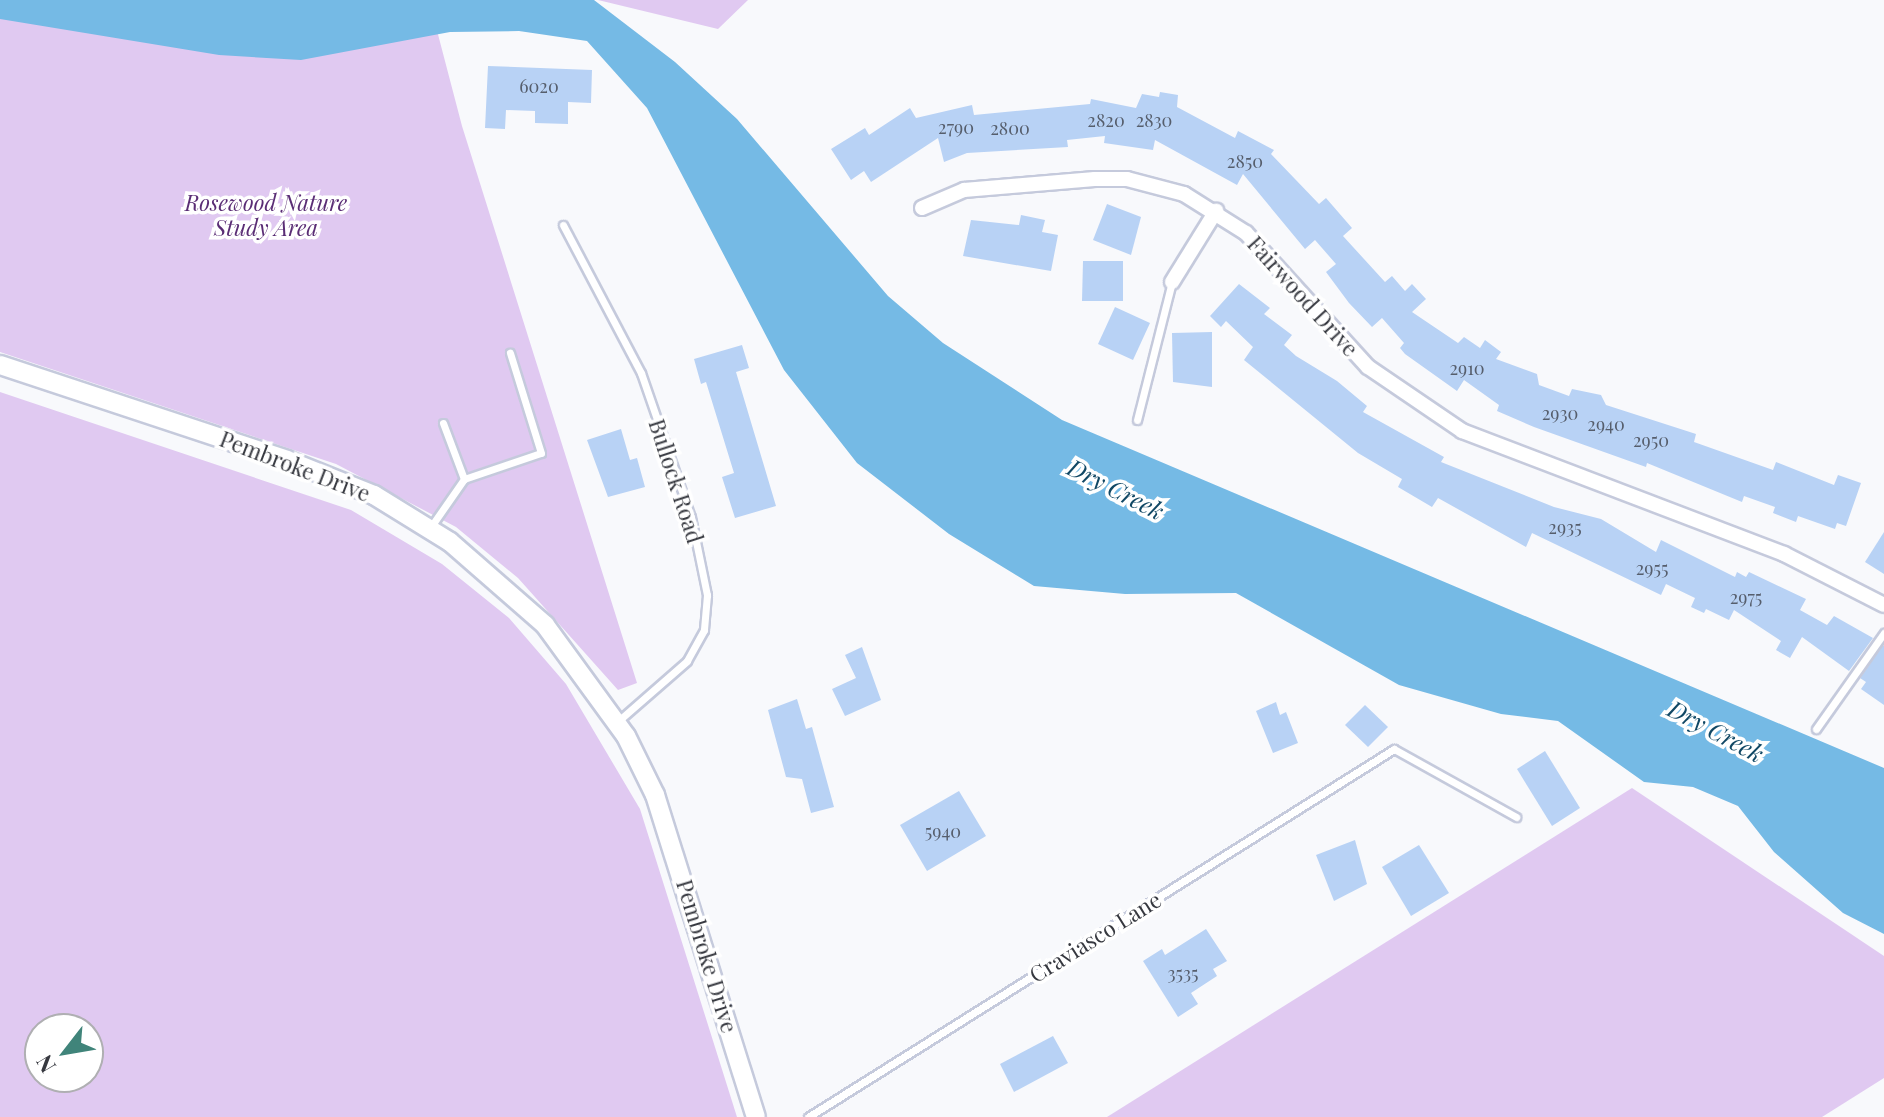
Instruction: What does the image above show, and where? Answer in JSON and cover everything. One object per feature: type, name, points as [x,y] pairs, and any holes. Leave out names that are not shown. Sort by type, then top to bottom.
[{"type":"street","name":"Fairwood Drive","points":[[922,208],[943,196],[993,185],[1127,179],[1184,194],[1216,211],[1273,259],[1332,333],[1368,367],[1462,431],[1784,554],[1884,605]]},
{"type":"street","points":[[1172,282],[1216,211]]},
{"type":"street","name":"Pembroke Drive","points":[[0,365],[331,475],[430,528],[481,566],[545,625],[617,722],[669,833],[756,1117]]},
{"type":"lane","name":"Bullock Road","points":[[563,225],[641,373],[691,517],[707,595],[704,630],[687,661],[617,722]]},
{"type":"lane","points":[[1137,420],[1172,282]]},
{"type":"lane","points":[[430,528],[464,479],[541,453],[510,353]]},
{"type":"lane","points":[[443,423],[464,479]]},
{"type":"lane","points":[[1816,729],[1884,633]]},
{"type":"lane","name":"Craviasco Lane","points":[[808,1117],[1394,749],[1516,817]]},
{"type":"green space","name":"Rosewood Nature Study Area","points":[[0,0],[429,0],[462,126],[637,683],[618,690],[518,578],[456,527],[336,464],[0,352]]},
{"type":"green space","points":[[598,0],[748,0],[718,29]]},
{"type":"green space","points":[[0,392],[351,510],[442,564],[509,618],[566,684],[640,809],[737,1117],[0,1117]]},
{"type":"green space","points":[[1632,788],[1884,956],[1884,1078],[1822,1117],[1107,1117]]},
{"type":"water","name":"Dry Creek","points":[[0,0],[594,0],[675,62],[737,119],[888,296],[943,343],[1062,420],[1884,768],[1884,934],[1843,913],[1774,852],[1738,806],[1693,787],[1644,782],[1558,721],[1501,714],[1399,685],[1236,593],[1125,594],[1034,586],[949,534],[857,463],[784,370],[647,108],[587,41],[519,31],[450,32],[301,60],[219,55],[0,19]]},
{"type":"building","points":[[488,66],[592,70],[591,103],[568,102],[568,124],[535,123],[535,111],[506,110],[505,129],[485,128]]},
{"type":"building","points":[[1160,92],[1178,95],[1177,107],[1235,138],[1238,131],[1274,150],[1271,154],[1319,204],[1326,198],[1352,228],[1343,236],[1385,282],[1392,276],[1405,291],[1412,284],[1426,299],[1412,312],[1458,343],[1464,337],[1480,348],[1485,340],[1501,352],[1496,359],[1537,374],[1539,385],[1569,396],[1572,389],[1601,395],[1606,405],[1696,434],[1694,442],[1773,470],[1776,462],[1834,485],[1838,475],[1861,483],[1846,526],[1837,523],[1835,529],[1798,516],[1796,522],[1773,513],[1775,507],[1744,496],[1742,502],[1647,463],[1646,467],[1534,427],[1497,411],[1499,405],[1464,380],[1457,391],[1405,354],[1400,348],[1404,343],[1382,318],[1372,327],[1326,272],[1336,264],[1315,240],[1305,249],[1243,174],[1237,185],[1155,140],[1153,150],[1104,143],[1105,136],[1067,140],[1068,147],[967,153],[944,162],[938,138],[871,182],[864,171],[851,180],[831,149],[865,128],[869,135],[910,108],[916,118],[972,105],[974,115],[1090,104],[1091,99],[1136,108],[1142,94],[1159,97]]},
{"type":"building","points":[[1107,204],[1141,217],[1131,255],[1093,240]]},
{"type":"building","points":[[1021,215],[1045,220],[1042,232],[1058,235],[1051,271],[963,256],[971,220],[1019,225]]},
{"type":"building","points":[[1083,261],[1123,261],[1123,301],[1082,301]]},
{"type":"building","points":[[1239,284],[1270,308],[1264,314],[1292,335],[1284,345],[1296,356],[1337,381],[1367,406],[1363,412],[1444,457],[1441,462],[1554,507],[1601,519],[1656,552],[1661,540],[1735,577],[1737,572],[1746,577],[1749,572],[1806,599],[1800,610],[1827,625],[1834,616],[1873,638],[1849,671],[1802,637],[1790,658],[1776,650],[1781,641],[1734,610],[1729,620],[1706,609],[1704,613],[1691,607],[1695,598],[1666,584],[1661,595],[1532,533],[1526,547],[1438,498],[1432,507],[1398,487],[1402,479],[1358,453],[1244,360],[1253,347],[1226,321],[1221,327],[1210,316]]},
{"type":"building","points":[[1115,307],[1150,323],[1133,360],[1098,344]]},
{"type":"building","points":[[1212,332],[1212,387],[1173,382],[1172,333]]},
{"type":"building","points":[[742,345],[749,368],[736,372],[776,506],[735,518],[722,477],[734,473],[706,382],[701,384],[694,359]]},
{"type":"building","points":[[621,429],[630,460],[637,458],[645,487],[608,497],[587,440]]},
{"type":"building","points":[[1884,532],[1884,574],[1865,562]]},
{"type":"building","points":[[1883,645],[1884,705],[1861,689],[1866,682],[1860,678]]},
{"type":"building","points":[[862,647],[881,700],[845,716],[832,689],[856,678],[845,655]]},
{"type":"building","points":[[797,699],[806,729],[812,727],[834,807],[811,813],[802,779],[786,777],[768,710]]},
{"type":"building","points":[[1276,702],[1280,715],[1286,712],[1298,743],[1273,753],[1256,711]]},
{"type":"building","points":[[1365,705],[1388,727],[1368,747],[1345,725]]},
{"type":"building","points":[[1545,751],[1580,808],[1552,826],[1517,769]]},
{"type":"building","points":[[959,791],[986,836],[927,871],[900,825]]},
{"type":"building","points":[[1355,840],[1367,884],[1334,901],[1316,855]]},
{"type":"building","points":[[1419,845],[1449,893],[1411,916],[1382,867]]},
{"type":"building","points":[[1206,929],[1227,961],[1213,969],[1217,976],[1191,993],[1198,1004],[1178,1017],[1143,961],[1162,949],[1165,955]]},
{"type":"building","points":[[1053,1036],[1068,1063],[1014,1092],[1000,1064]]}]
